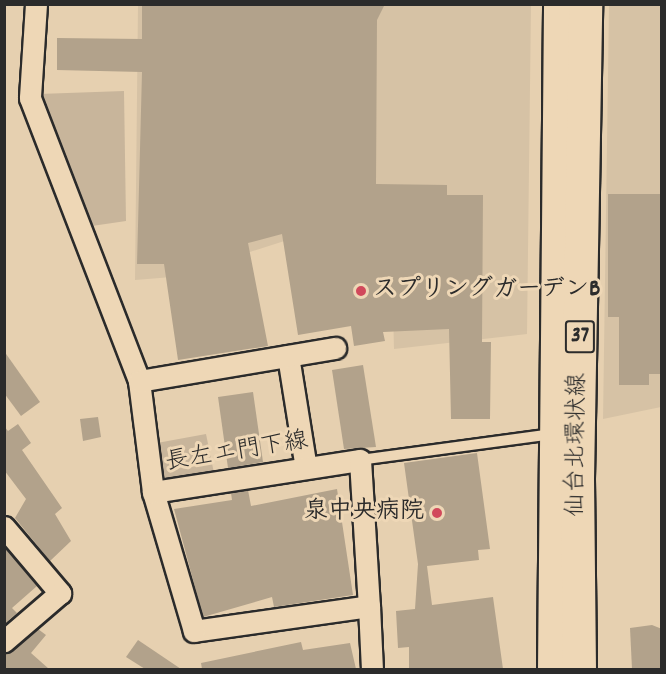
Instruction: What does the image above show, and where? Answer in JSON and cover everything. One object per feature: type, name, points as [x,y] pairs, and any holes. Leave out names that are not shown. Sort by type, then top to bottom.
[{"type":"main road","name":"仙台北環状線","points":[[554,669],[554,434],[560,4]]},
{"type":"main road","name":"仙台北環状線","points":[[579,669],[577,478],[585,4]]},
{"type":"street","points":[[36,4],[30,98],[139,381],[153,492]]},
{"type":"street","points":[[139,381],[335,348]]},
{"type":"street","points":[[288,356],[306,468]]},
{"type":"street","points":[[360,460],[372,669]]},
{"type":"street","name":"長左エ門下線","points":[[360,460],[153,492],[194,631],[369,606]]},
{"type":"street","points":[[4,527],[60,592],[4,641]]},
{"type":"lane","points":[[360,460],[554,434]]},
{"type":"shaded area","points":[[138,5],[531,5],[527,334],[394,349],[391,228],[331,226],[172,277],[135,280]]},
{"type":"shaded area","points":[[609,5],[661,5],[661,407],[603,419]]},
{"type":"shaded area","points":[[124,91],[126,221],[85,227],[39,94]]},
{"type":"shaded area","points":[[206,434],[215,478],[163,486],[157,443]]},
{"type":"building","points":[[142,4],[385,4],[377,20],[376,184],[447,185],[447,195],[483,195],[482,342],[491,342],[490,419],[451,419],[449,329],[383,332],[385,341],[354,346],[351,326],[298,335],[282,234],[248,243],[268,346],[178,360],[164,264],[137,264],[142,72],[57,70],[57,38],[142,39]]},
{"type":"building","points":[[608,194],[662,194],[662,374],[649,374],[649,385],[619,385],[619,317],[608,317]]},
{"type":"building","points":[[4,351],[40,402],[21,416],[4,393]]},
{"type":"building","points":[[363,365],[376,447],[344,449],[332,370]]},
{"type":"building","points":[[253,392],[263,462],[228,468],[218,397]]},
{"type":"building","points":[[98,417],[101,437],[83,441],[80,419]]},
{"type":"building","points":[[18,424],[31,443],[22,450],[62,508],[55,514],[71,541],[50,561],[15,518],[26,499],[4,470],[4,426],[8,431]]},
{"type":"building","points":[[477,453],[490,549],[478,550],[479,560],[427,566],[432,605],[493,597],[503,669],[409,669],[409,647],[398,648],[396,611],[415,609],[418,564],[404,463]]},
{"type":"building","points":[[337,489],[353,595],[274,607],[272,597],[203,617],[174,509],[232,500],[231,493],[248,490],[251,506]]},
{"type":"building","points":[[6,549],[37,586],[12,608],[17,613],[4,624]]},
{"type":"building","points":[[652,625],[662,629],[662,669],[632,669],[630,628]]},
{"type":"building","points":[[38,629],[46,635],[31,653],[49,669],[4,669],[4,653]]},
{"type":"building","points":[[138,640],[181,669],[145,669],[126,657]]},
{"type":"building","points":[[301,642],[303,650],[350,643],[356,669],[202,669],[201,663]]},
{"type":"place","name":"スプリングガーデンB","points":[[361,291]]},
{"type":"place","name":"泉中央病院","points":[[437,513]]}]
